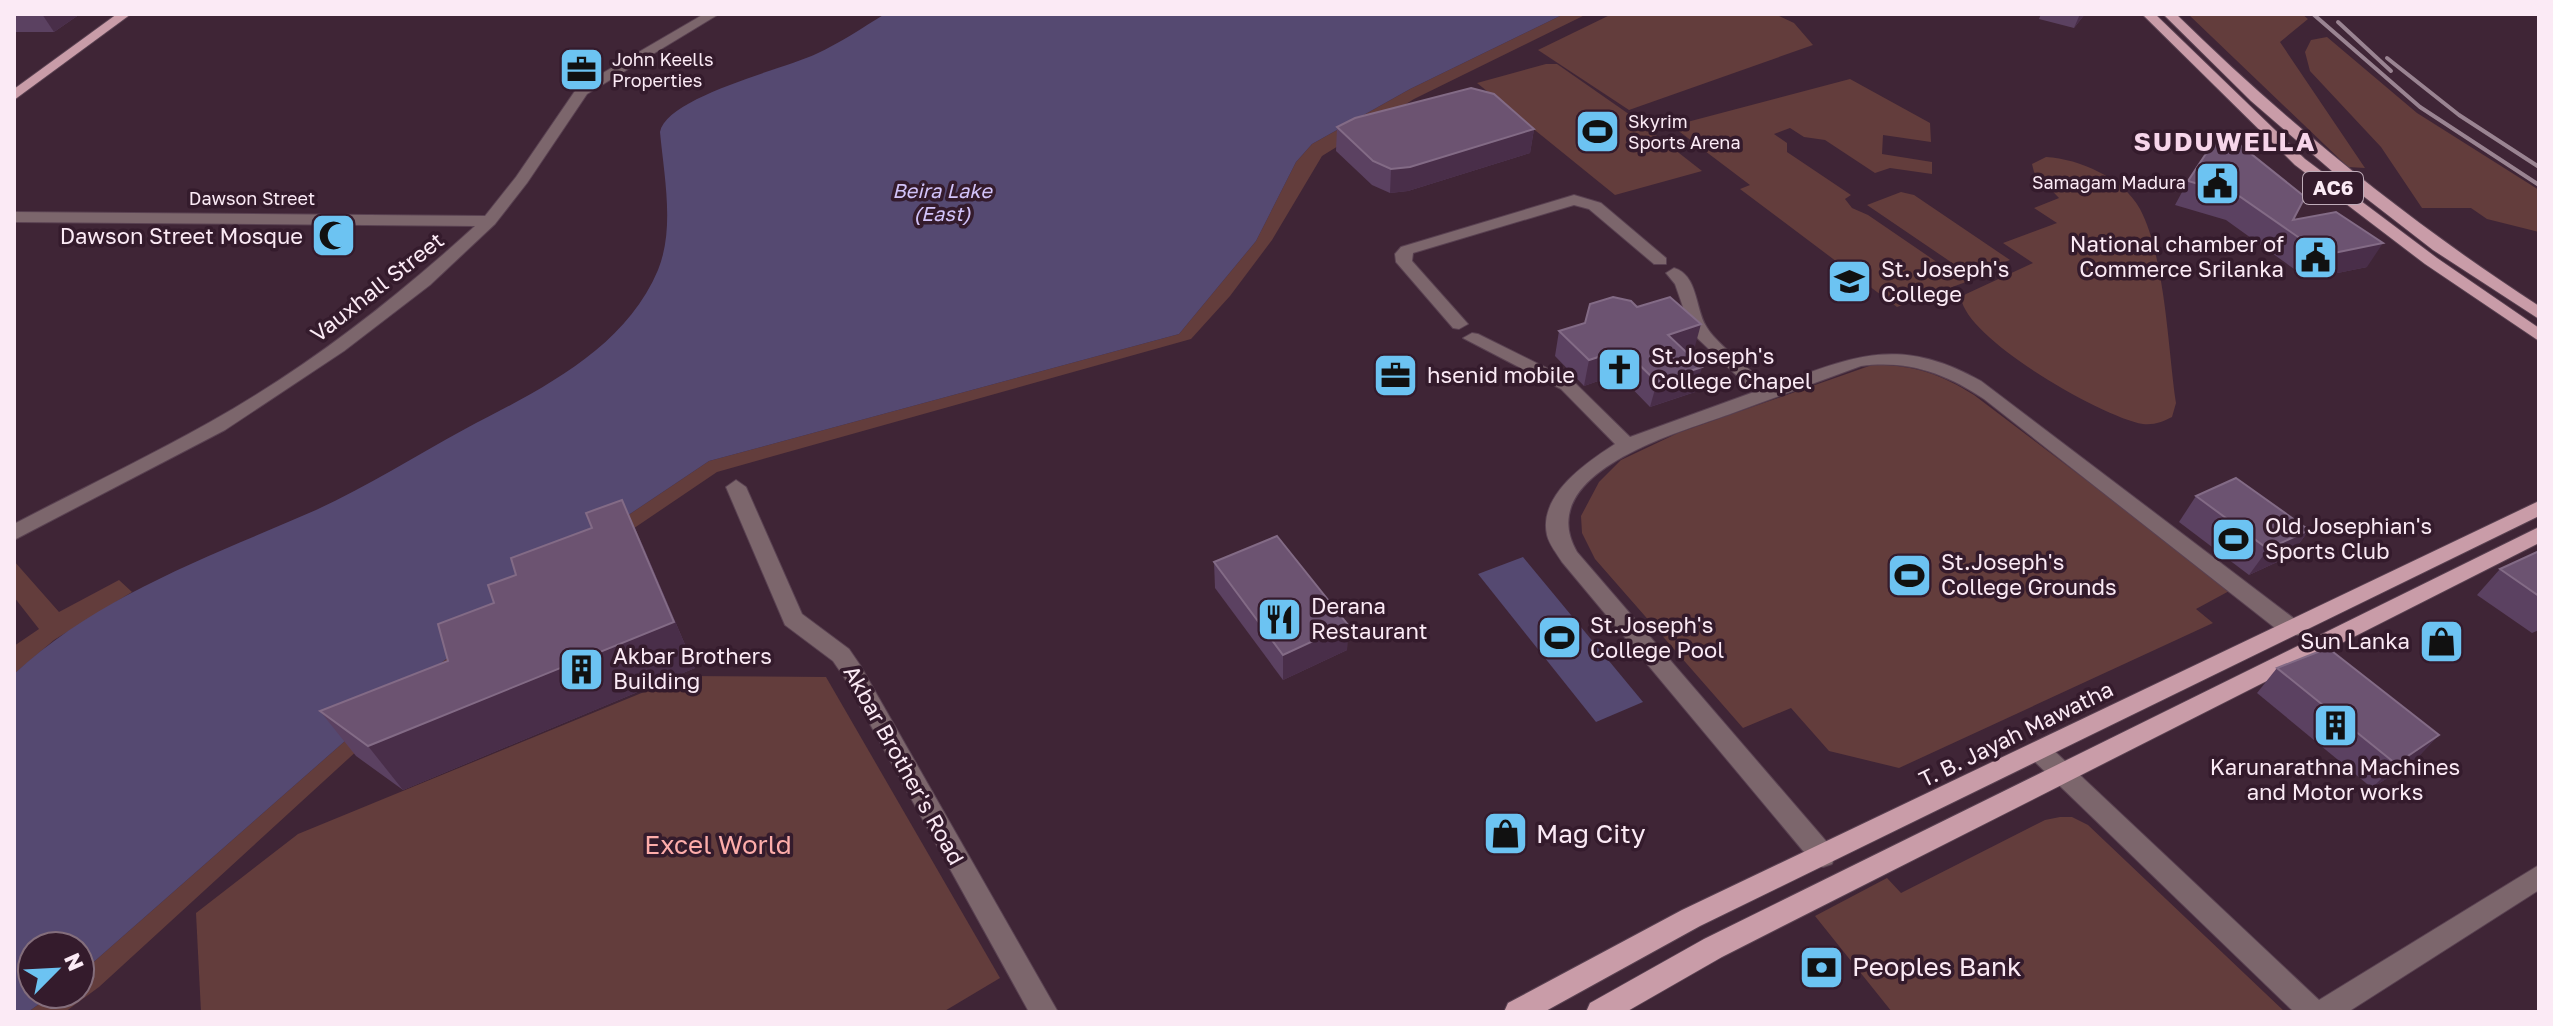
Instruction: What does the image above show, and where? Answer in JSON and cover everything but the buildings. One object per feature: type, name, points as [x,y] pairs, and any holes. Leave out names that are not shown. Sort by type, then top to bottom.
[{"type":"main road","points":[[14,96],[125,14]]},
{"type":"main road","name":"AC6","points":[[2148,14],[2246,111],[2345,198],[2539,336]]},
{"type":"main road","name":"AC6","points":[[2169,14],[2269,111],[2365,193],[2539,314]]},
{"type":"main road","points":[[2246,111],[2269,111]]},
{"type":"main road","name":"T. B. Jayah Mawatha","points":[[1518,1012],[1691,918],[2040,752],[2539,508]]},
{"type":"main road","points":[[1600,1012],[1713,948],[2539,534]]},
{"type":"street","name":"Vauxhall Street","points":[[14,533],[164,457],[282,386],[424,281],[489,221],[522,180],[582,91],[713,14]]},
{"type":"street","points":[[1627,445],[1567,385],[1466,331],[1404,262],[1403,254],[1407,250],[1574,200],[1595,206],[1683,283],[1698,329],[1766,394]]},
{"type":"street","name":"Dawson Street","points":[[14,217],[489,221]]},
{"type":"street","points":[[1823,856],[1569,557],[1557,534],[1558,513],[1568,496],[1606,458],[1627,445],[1766,394],[1878,358],[1924,362],[1965,377],[2292,629]]},
{"type":"street","name":"Akbar Brother's Road","points":[[736,487],[793,619],[841,655],[852,671],[1044,1012]]},
{"type":"street","points":[[2040,752],[2313,1012]]},
{"type":"street","points":[[2324,1012],[2539,876]]},
{"type":"green space","points":[[1564,14],[1587,14],[1414,99],[1322,156],[1272,240],[1230,296],[1191,339],[717,472],[618,539],[360,748],[96,989],[96,960],[345,741],[603,532],[709,461],[1179,334],[1256,241],[1296,162],[1312,144],[1410,89]]},
{"type":"green space","points":[[1612,14],[1775,14],[1794,23],[1813,45],[1629,110],[1538,50]]},
{"type":"green space","points":[[2188,14],[2302,14],[2308,19],[2280,42],[2365,168],[2348,167]]},
{"type":"green space","points":[[2327,37],[2417,113],[2539,190],[2539,232],[2487,219],[2471,208],[2422,208],[2381,147],[2310,71],[2305,52],[2311,40]]},
{"type":"green space","name":"Skyrim Sports Arena","points":[[1546,64],[1557,64],[1633,117],[1702,171],[1615,195],[1477,83]]},
{"type":"green space","points":[[1850,79],[1930,123],[1931,142],[1883,135],[1882,154],[1932,162],[1932,174],[1890,168],[1875,173],[1825,140],[1804,137],[1790,128],[1774,134],[1787,143],[1787,152],[1851,195],[1845,199],[1852,208],[1868,215],[1966,282],[1897,307],[1740,189],[1750,185],[1672,126]]},
{"type":"green space","points":[[2046,157],[2086,166],[2112,179],[2140,209],[2155,252],[2164,303],[2176,403],[2172,417],[2168,419],[2143,424],[2069,392],[2010,354],[1986,334],[1969,315],[1961,298],[2033,263],[2003,243],[2057,223],[2034,208],[2059,198],[2034,172],[2032,164]]},
{"type":"green space","points":[[1901,192],[1914,195],[2010,260],[1970,275],[1867,205]]},
{"type":"green space","name":"St.Joseph's College Grounds","points":[[1872,365],[1900,366],[1926,372],[1974,395],[2231,590],[2196,609],[2213,623],[1899,768],[1829,751],[1791,708],[1743,728],[1595,559],[1582,533],[1581,516],[1599,482],[1621,460],[1678,433]]},
{"type":"green space","points":[[14,561],[59,612],[119,580],[132,592],[54,640],[14,674],[14,646],[39,629],[14,597]]},
{"type":"green space","name":"Excel World","points":[[683,676],[826,677],[1000,978],[943,1012],[201,1012],[196,913],[298,834]]},
{"type":"green space","points":[[2072,817],[2088,825],[2285,1012],[1892,1012],[1815,916],[1887,878],[1901,893],[2045,820]]},
{"type":"green space","points":[[31,1010],[68,1010],[65,1012],[28,1012]]},
{"type":"water","name":"Beira Lake (East)","points":[[885,14],[1564,14],[1410,89],[1312,144],[1296,162],[1256,241],[1179,334],[709,461],[603,532],[345,741],[96,960],[96,930],[16,930],[16,1010],[31,1010],[14,1012],[14,674],[47,646],[119,600],[197,561],[335,501],[521,400],[576,366],[624,324],[643,299],[658,270],[667,219],[660,132],[667,119],[704,96],[825,50]]},
{"type":"water","name":"St.Joseph's College Pool","points":[[1523,557],[1643,702],[1596,722],[1478,574]]},
{"type":"railway","points":[[2313,14],[2420,107],[2539,185]]},
{"type":"railway","points":[[2338,22],[2391,71]]},
{"type":"railway","points":[[2387,58],[2459,115],[2539,167]]},
{"type":"place","name":"John Keells Properties","points":[[581,70]]},
{"type":"place","name":"Skyrim Sports Arena","points":[[1597,132]]},
{"type":"place","name":"Samagam Madura","points":[[2217,183]]},
{"type":"place","name":"Dawson Street Mosque","points":[[334,236]]},
{"type":"place","name":"National chamber of Commerce Srilanka","points":[[2315,257]]},
{"type":"place","name":"St. Joseph's College","points":[[1850,282]]},
{"type":"place","name":"St.Joseph's College Chapel","points":[[1620,369]]},
{"type":"place","name":"hsenid mobile","points":[[1396,375]]},
{"type":"place","name":"Old Josephian's Sports Club","points":[[2234,539]]},
{"type":"place","name":"St.Joseph's College Grounds","points":[[1910,575]]},
{"type":"place","name":"Derana Restaurant","points":[[1280,619]]},
{"type":"place","name":"St.Joseph's College Pool","points":[[1559,638]]},
{"type":"place","name":"Sun Lanka","points":[[2441,641]]},
{"type":"place","name":"Akbar Brothers Building","points":[[582,669]]},
{"type":"place","name":"Karunarathna Machines and Motor works","points":[[2335,726]]},
{"type":"place","name":"Mag City","points":[[1505,834]]},
{"type":"place","name":"Peoples Bank","points":[[1821,967]]},
{"type":"district","name":"SUDUWELLA","points":[[2225,142]]}]
